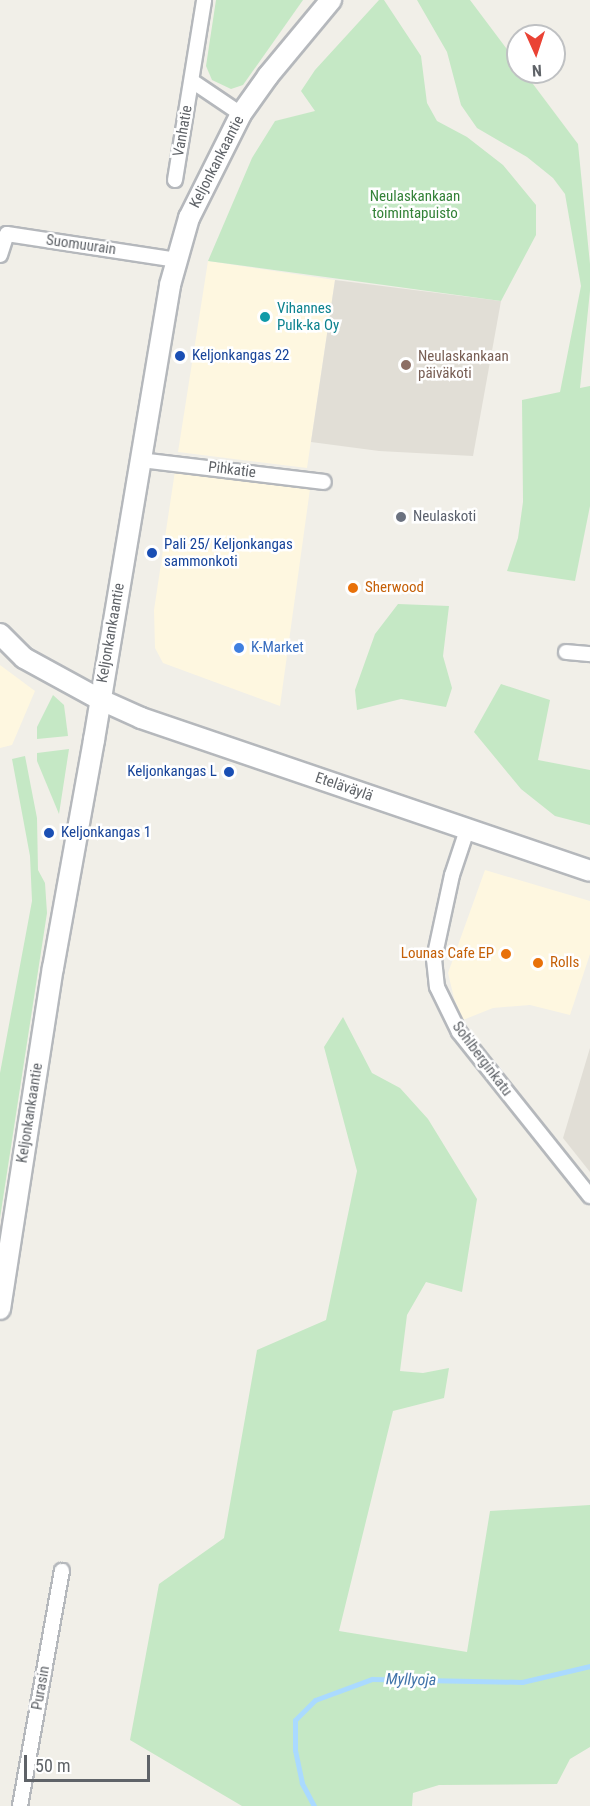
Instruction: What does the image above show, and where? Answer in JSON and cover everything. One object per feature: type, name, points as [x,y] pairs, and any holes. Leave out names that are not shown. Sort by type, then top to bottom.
[{"type":"main road","name":"Keljonkankaantie","points":[[0,1309],[52,968],[177,260],[189,218],[241,114],[268,76],[331,0]]},
{"type":"main road","name":"Eteläväylä","points":[[0,634],[24,657],[99,699],[141,718],[590,871]]},
{"type":"street","name":"Vanhatie","points":[[174,180],[204,0]]},
{"type":"street","name":"Vanhatie","points":[[192,81],[241,114]]},
{"type":"street","name":"Suomuurain","points":[[0,255],[7,234],[177,260]]},
{"type":"street","name":"Pihkatie","points":[[140,460],[324,482]]},
{"type":"street","points":[[566,651],[590,654]]},
{"type":"street","name":"Sohlberginkatu","points":[[466,830],[452,875],[434,959],[436,987],[459,1032],[590,1196]]},
{"type":"street","name":"Purasin","points":[[20,1806],[62,1571]]},
{"type":"shaded area","points":[[208,261],[335,280],[307,468],[178,452]]},
{"type":"shaded area","name":"Neulaskankaan päiväkoti","points":[[335,280],[501,301],[473,456],[379,451],[311,442]]},
{"type":"shaded area","points":[[175,471],[310,489],[280,706],[163,663],[155,648],[154,610]]},
{"type":"shaded area","points":[[0,665],[35,691],[12,745],[0,748]]},
{"type":"shaded area","points":[[485,870],[590,901],[590,954],[570,1015],[530,1005],[493,1008],[463,1020],[454,998],[448,973]]},
{"type":"shaded area","points":[[590,1048],[590,1172],[563,1138]]},
{"type":"green space","points":[[216,0],[303,0],[243,85],[231,89],[212,80],[206,66]]},
{"type":"green space","name":"Neulaskankaan toimintapuisto","points":[[379,0],[384,0],[421,56],[427,103],[437,121],[467,137],[503,165],[536,205],[536,235],[501,301],[208,261],[252,158],[275,121],[315,111],[301,91],[315,70]]},
{"type":"green space","points":[[417,0],[470,0],[506,48],[506,84],[533,84],[578,144],[590,264],[590,291],[580,388],[590,386],[590,506],[575,581],[507,571],[518,538],[523,502],[522,400],[560,392],[581,286],[565,194],[553,178],[527,157],[477,128],[461,105],[447,52]]},
{"type":"green space","points":[[398,604],[449,606],[443,656],[452,688],[446,707],[401,699],[357,710],[355,690],[375,634]]},
{"type":"green space","points":[[501,684],[550,700],[538,760],[590,770],[590,825],[555,816],[521,789],[474,732]]},
{"type":"green space","points":[[53,695],[64,705],[68,736],[37,739],[37,727]]},
{"type":"green space","points":[[69,749],[59,814],[37,761],[37,753]]},
{"type":"green space","points":[[25,756],[37,818],[38,870],[45,883],[47,913],[0,1218],[0,1073],[32,901],[30,856],[12,759]]},
{"type":"green space","points":[[343,1017],[372,1073],[400,1088],[428,1119],[477,1199],[462,1292],[426,1282],[407,1315],[400,1371],[423,1373],[449,1368],[444,1398],[393,1411],[339,1631],[467,1652],[490,1511],[590,1505],[590,1747],[570,1759],[557,1784],[439,1785],[413,1793],[412,1806],[242,1806],[130,1740],[159,1584],[224,1538],[257,1350],[326,1320],[357,1171],[324,1047]]},
{"type":"waterway","name":"Myllyoja","points":[[314,1806],[302,1783],[295,1750],[295,1720],[315,1700],[372,1679],[522,1682],[590,1666]]},
{"type":"place","name":"Vihannes Pulk-ka Oy","points":[[265,317]]},
{"type":"place","name":"Keljonkangas 22","points":[[180,356]]},
{"type":"place","name":"Neulaskankaan päiväkoti","points":[[406,365]]},
{"type":"place","name":"Neulaskoti","points":[[401,517]]},
{"type":"place","name":"Pali 25/ Keljonkangas sammonkoti","points":[[152,553]]},
{"type":"place","name":"Sherwood","points":[[353,588]]},
{"type":"place","name":"K-Market","points":[[239,648]]},
{"type":"place","name":"Keljonkangas L","points":[[229,772]]},
{"type":"place","name":"Keljonkangas 1","points":[[49,833]]},
{"type":"place","name":"Lounas Cafe EP","points":[[506,954]]},
{"type":"place","name":"Rolls","points":[[538,963]]}]
